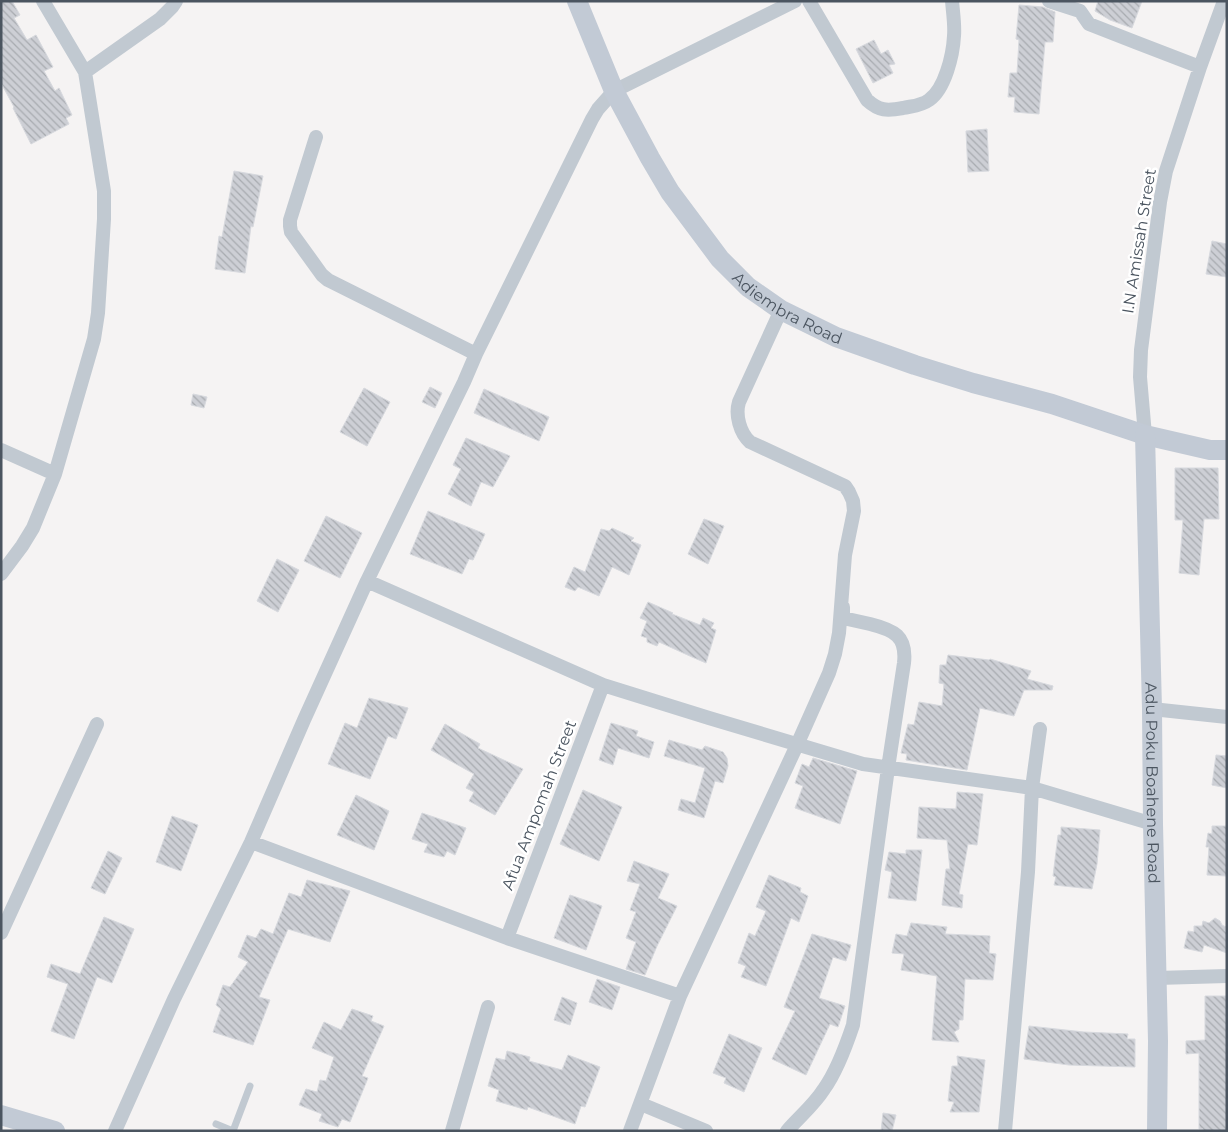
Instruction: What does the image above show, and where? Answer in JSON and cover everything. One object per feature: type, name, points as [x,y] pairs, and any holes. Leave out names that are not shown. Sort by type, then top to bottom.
[{"type":"street","points":[[1,574],[22,546],[32,528],[54,474],[94,339],[98,313],[104,190],[85,72],[43,1]]},
{"type":"street","points":[[85,72],[160,19],[176,1]]},
{"type":"street","name":"Adiembra Road","points":[[577,1],[614,92],[670,192],[720,259],[748,287],[781,310],[836,337],[915,365],[1052,404],[1144,435],[1210,450],[1227,450]]},
{"type":"street","points":[[114,1131],[174,1000],[251,842],[304,720],[368,582],[476,354],[598,109],[614,92],[795,1]]},
{"type":"street","points":[[809,1],[867,100],[872,105],[889,111],[922,104],[930,100],[942,84],[948,69],[954,36],[952,1]]},
{"type":"street","points":[[1049,1],[1081,6],[1089,24],[1200,67]]},
{"type":"street","name":"I.N Amissah Street","points":[[1144,435],[1140,377],[1141,350],[1160,202],[1166,171],[1224,1]]},
{"type":"street","points":[[316,137],[290,220],[290,226],[291,232],[322,275],[328,280],[476,354]]},
{"type":"street","points":[[630,1131],[680,996],[829,672],[839,633],[845,555],[854,511],[850,492],[845,486],[750,442],[742,432],[737,413],[739,402],[781,310]]},
{"type":"street","name":"Adu Poku Boahene Road","points":[[1144,435],[1152,709],[1158,1042],[1157,1131]]},
{"type":"street","points":[[1,450],[54,474]]},
{"type":"street","points":[[368,582],[603,685],[797,745],[863,764],[1032,788],[1153,824]]},
{"type":"street","points":[[787,1131],[825,1088],[845,1048],[853,1024],[904,663],[905,653],[899,637],[888,629],[843,618],[842,601]]},
{"type":"street","name":"Afua Ampomah Street","points":[[507,938],[603,685]]},
{"type":"street","points":[[1152,709],[1227,717]]},
{"type":"street","points":[[1,933],[97,724]]},
{"type":"street","points":[[1005,1131],[1028,872],[1032,788],[1040,729]]},
{"type":"street","points":[[251,842],[507,938],[680,996]]},
{"type":"street","points":[[1157,978],[1227,976]]},
{"type":"street","points":[[452,1131],[488,1007]]},
{"type":"street","points":[[641,1104],[706,1131]]},
{"type":"street","points":[[1,1115],[55,1131]]},
{"type":"lane","points":[[216,1124],[233,1131],[250,1086]]},
{"type":"building","points":[[1,1],[12,1],[20,15],[14,18],[27,40],[36,35],[53,67],[44,71],[55,91],[59,88],[72,115],[66,118],[69,124],[31,144],[1,83]]},
{"type":"building","points":[[1098,1],[1142,1],[1132,28],[1110,20],[1095,11]]},
{"type":"building","points":[[1019,5],[1043,7],[1055,12],[1053,42],[1045,42],[1039,114],[1014,112],[1015,97],[1008,97],[1010,73],[1017,73],[1019,40],[1016,39]]},
{"type":"building","points":[[874,40],[881,54],[888,50],[895,64],[889,65],[893,73],[873,83],[856,49]]},
{"type":"building","points":[[987,129],[989,171],[968,172],[966,131]]},
{"type":"building","points":[[234,171],[263,176],[253,227],[251,226],[245,273],[215,269],[219,236],[222,237]]},
{"type":"building","points":[[1212,241],[1227,244],[1227,277],[1206,274]]},
{"type":"building","points":[[430,387],[442,393],[435,408],[422,402]]},
{"type":"building","points":[[364,388],[390,402],[367,446],[340,432]]},
{"type":"building","points":[[484,389],[549,417],[539,441],[474,413]]},
{"type":"building","points":[[193,394],[207,397],[204,408],[191,405]]},
{"type":"building","points":[[466,438],[510,456],[493,487],[481,482],[471,506],[448,494],[461,469],[453,465]]},
{"type":"building","points":[[1175,468],[1218,468],[1219,519],[1204,519],[1199,575],[1179,573],[1183,520],[1175,520]]},
{"type":"building","points":[[428,511],[485,534],[473,560],[469,559],[462,574],[410,554]]},
{"type":"building","points":[[326,516],[362,533],[340,578],[304,561]]},
{"type":"building","points":[[704,519],[724,526],[708,564],[688,554]]},
{"type":"building","points":[[612,528],[634,538],[631,541],[641,545],[629,575],[612,567],[599,596],[578,587],[575,591],[565,587],[574,567],[585,572],[601,529],[609,531]]},
{"type":"building","points":[[277,559],[299,570],[278,612],[257,601]]},
{"type":"building","points":[[648,602],[700,625],[703,618],[714,623],[711,628],[716,630],[706,663],[659,642],[657,646],[647,642],[647,638],[641,636],[647,621],[640,618]]},
{"type":"building","points":[[948,655],[990,659],[1031,671],[1027,679],[1053,686],[1052,690],[1024,690],[1014,716],[980,708],[967,770],[906,760],[907,754],[901,753],[908,724],[914,725],[919,702],[942,706],[944,684],[939,683],[940,665],[946,665]]},
{"type":"building","points":[[369,698],[408,708],[396,739],[388,736],[370,779],[328,764],[345,723],[357,728]]},
{"type":"building","points":[[611,723],[638,731],[636,736],[654,742],[649,758],[618,748],[613,765],[599,760]]},
{"type":"building","points":[[445,724],[480,744],[478,748],[523,769],[495,815],[469,801],[474,792],[466,788],[474,774],[431,750]]},
{"type":"building","points":[[669,740],[702,750],[705,746],[723,752],[727,758],[728,766],[723,783],[715,781],[704,818],[678,810],[681,799],[695,803],[705,768],[664,756]]},
{"type":"building","points":[[1216,755],[1227,756],[1227,788],[1212,785]]},
{"type":"building","points":[[813,758],[857,771],[840,824],[795,808],[803,786],[795,783],[802,764],[809,767]]},
{"type":"building","points":[[583,790],[622,807],[599,861],[560,844]]},
{"type":"building","points":[[957,792],[983,794],[977,845],[968,844],[959,894],[963,895],[962,908],[942,905],[946,869],[950,869],[947,840],[917,838],[919,807],[956,809]]},
{"type":"building","points":[[356,795],[389,811],[374,850],[337,835]]},
{"type":"building","points":[[422,813],[466,828],[455,855],[447,851],[444,857],[424,852],[428,844],[412,839]]},
{"type":"building","points":[[172,816],[198,825],[181,871],[156,862]]},
{"type":"building","points":[[1212,826],[1227,826],[1227,876],[1207,875],[1209,847],[1206,847],[1208,833],[1212,834]]},
{"type":"building","points":[[1061,827],[1100,830],[1097,864],[1092,889],[1054,885],[1056,877],[1053,876],[1058,835],[1061,835]]},
{"type":"building","points":[[906,850],[922,850],[916,901],[888,898],[892,872],[885,870],[889,852],[906,854]]},
{"type":"building","points":[[108,851],[122,858],[105,894],[91,888]]},
{"type":"building","points":[[634,861],[669,874],[658,898],[677,906],[645,975],[626,969],[636,942],[626,938],[636,912],[630,910],[640,884],[627,881]]},
{"type":"building","points":[[769,875],[801,888],[800,892],[808,896],[799,922],[791,918],[766,986],[741,977],[746,966],[738,963],[749,933],[755,936],[766,911],[756,907]]},
{"type":"building","points":[[307,880],[350,891],[330,942],[288,929],[259,997],[270,1000],[253,1045],[213,1032],[221,1009],[216,1005],[223,985],[230,987],[248,962],[238,957],[247,935],[256,938],[261,929],[273,934],[289,893],[301,897]]},
{"type":"building","points":[[570,895],[602,906],[586,950],[554,938]]},
{"type":"building","points":[[104,917],[134,929],[112,983],[97,977],[74,1039],[51,1031],[68,984],[47,977],[51,964],[80,974]]},
{"type":"building","points":[[1215,918],[1226,927],[1227,953],[1204,945],[1202,952],[1184,948],[1188,931],[1194,932],[1194,926],[1202,926],[1203,921],[1209,923]]},
{"type":"building","points":[[911,923],[947,927],[945,934],[990,936],[989,953],[996,954],[993,980],[965,979],[963,1020],[959,1020],[959,1029],[954,1032],[959,1042],[932,1040],[937,976],[901,970],[904,954],[892,953],[896,934],[907,936]]},
{"type":"building","points":[[812,934],[851,945],[846,961],[833,957],[819,998],[845,1006],[838,1027],[830,1024],[806,1075],[772,1059],[795,1011],[784,1007]]},
{"type":"building","points":[[597,979],[620,987],[612,1010],[589,1002]]},
{"type":"building","points":[[1205,996],[1227,996],[1227,1131],[1203,1131],[1203,1129],[1199,1129],[1199,1053],[1186,1054],[1186,1041],[1205,1040]]},
{"type":"building","points":[[562,997],[577,1003],[570,1025],[554,1020]]},
{"type":"building","points":[[352,1009],[373,1016],[371,1021],[384,1026],[362,1076],[368,1078],[350,1122],[342,1119],[338,1127],[319,1121],[322,1114],[299,1105],[306,1089],[317,1092],[320,1080],[326,1081],[334,1057],[312,1048],[324,1022],[341,1030]]},
{"type":"building","points":[[1029,1026],[1084,1032],[1128,1034],[1127,1039],[1135,1039],[1135,1067],[1069,1065],[1024,1059]]},
{"type":"building","points":[[729,1034],[762,1048],[744,1092],[724,1083],[726,1078],[713,1073]]},
{"type":"building","points":[[507,1051],[530,1057],[529,1061],[562,1070],[568,1055],[600,1067],[585,1107],[581,1106],[575,1124],[528,1107],[527,1110],[496,1101],[499,1090],[488,1086],[496,1058],[505,1060]]},
{"type":"building","points":[[957,1056],[985,1060],[979,1112],[950,1112],[954,1102],[948,1101],[952,1066],[958,1066]]},
{"type":"building","points":[[883,1113],[896,1115],[892,1131],[881,1131]]}]
